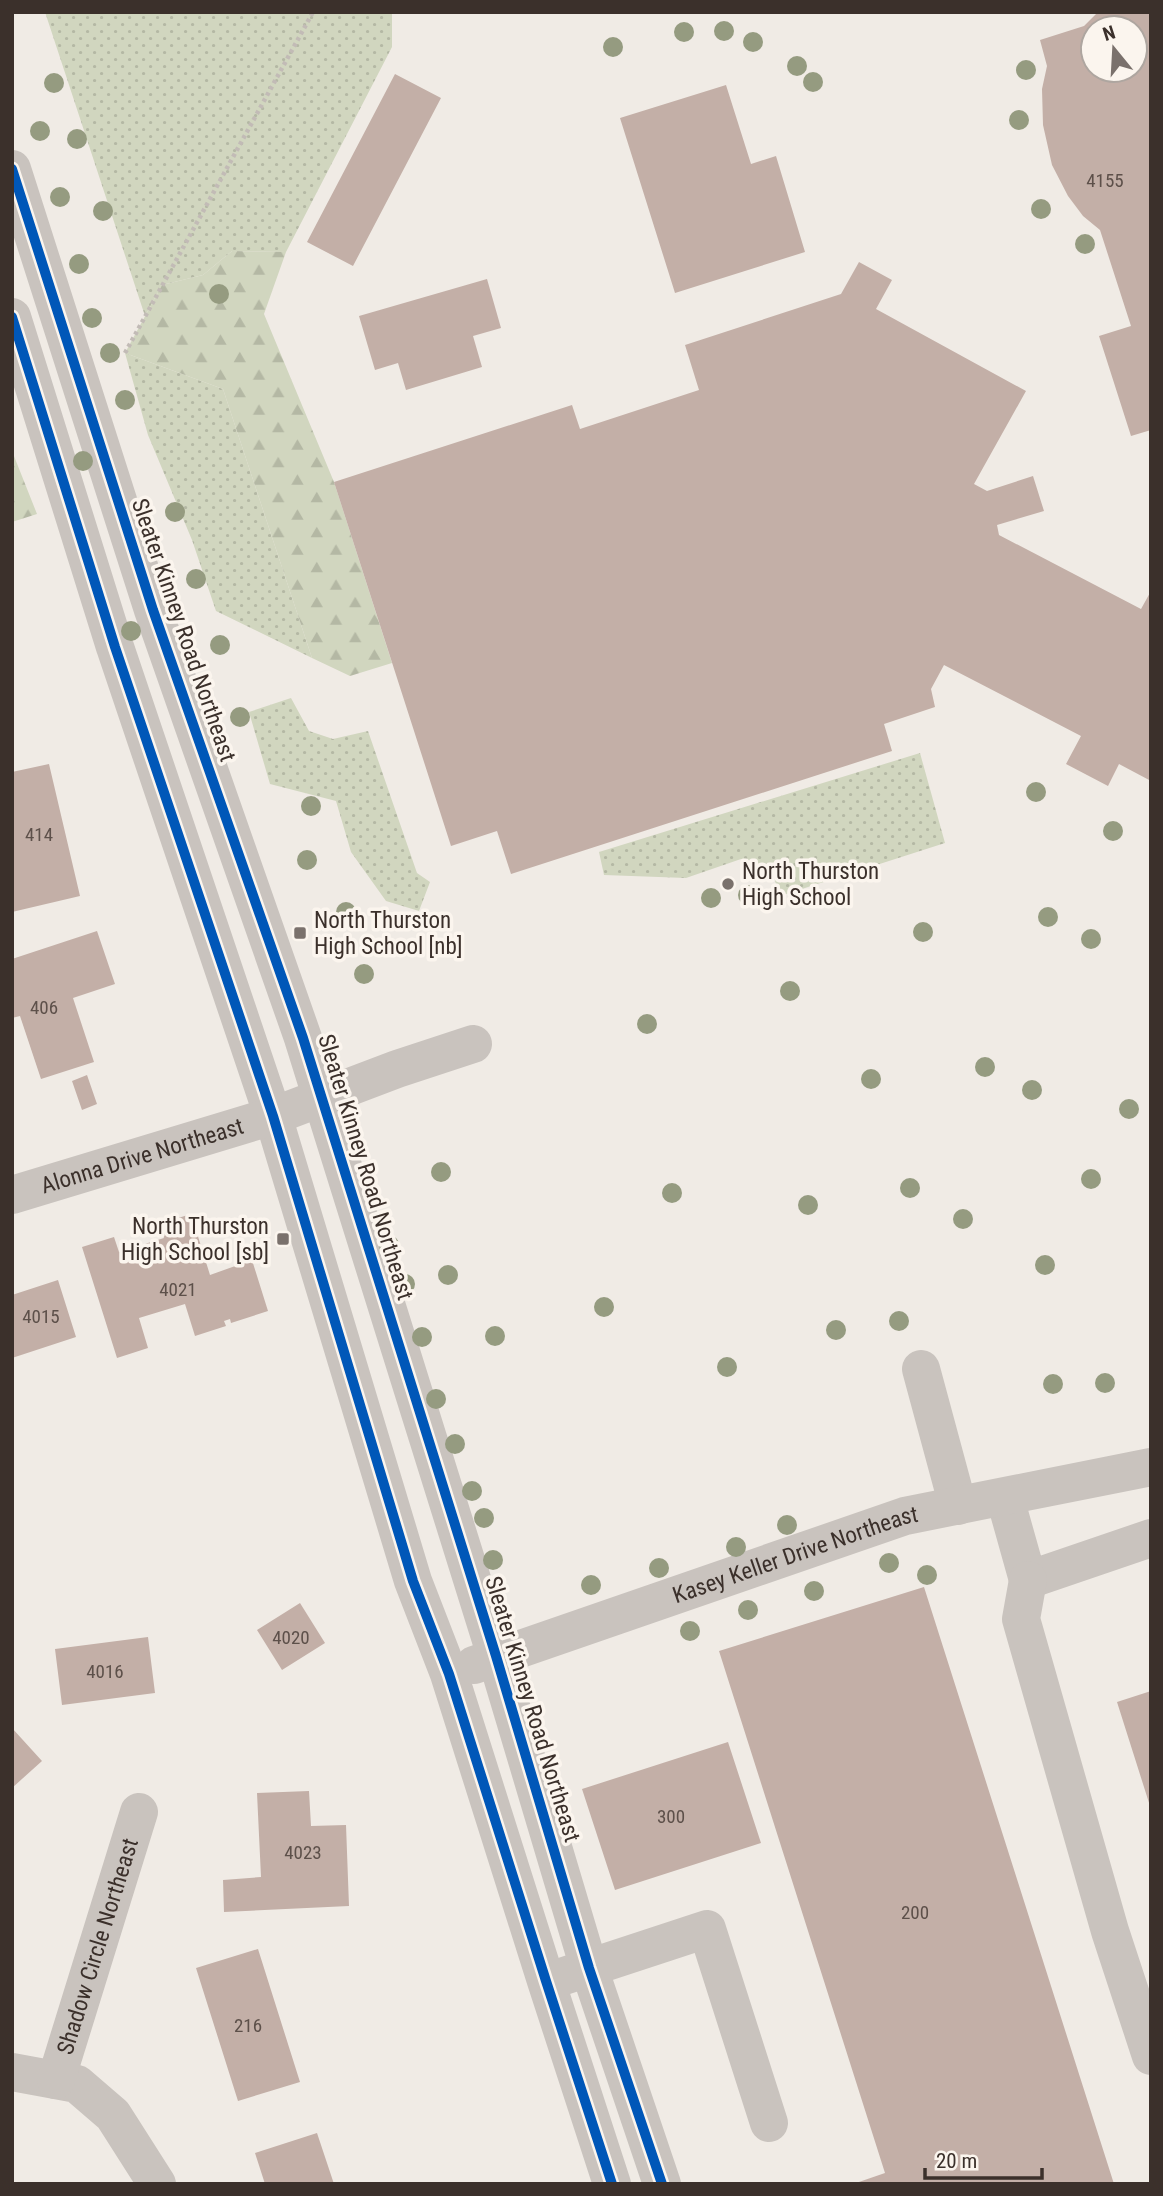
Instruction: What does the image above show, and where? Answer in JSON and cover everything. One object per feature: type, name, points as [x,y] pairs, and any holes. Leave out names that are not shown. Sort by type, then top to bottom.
[{"type":"street","name":"Sleater Kinney Road Northeast","points":[[12,169],[153,610],[303,1038],[496,1656],[589,1968],[662,2184]]},
{"type":"street","points":[[12,317],[115,647],[273,1116],[413,1581],[449,1674],[612,2184]]},
{"type":"street","name":"Alonna Drive Northeast","points":[[12,1195],[273,1116],[473,1044]]},
{"type":"street","points":[[921,1369],[958,1506]]},
{"type":"street","name":"Kasey Keller Drive Northeast","points":[[449,1674],[905,1516],[1151,1467]]},
{"type":"street","points":[[1005,1498],[1028,1580],[1021,1619],[1110,1931],[1151,2056]]},
{"type":"street","points":[[1028,1580],[1151,1538]]},
{"type":"street","name":"Shadow Circle Northeast","points":[[56,2080],[139,1812]]},
{"type":"street","points":[[546,1982],[707,1929],[769,2123]]},
{"type":"street","points":[[12,2071],[77,2084],[113,2115],[158,2184]]},
{"type":"path","points":[[125,353],[313,12]]},
{"type":"green space","points":[[45,12],[392,12],[392,47],[286,252],[232,251],[203,275],[162,285],[145,316]]},
{"type":"green space","points":[[232,251],[286,252],[264,314],[334,482],[392,663],[350,676],[312,658],[223,389],[125,353],[162,285],[203,275]]},
{"type":"green space","points":[[125,353],[223,389],[312,658],[216,611],[192,540],[148,435]]},
{"type":"green space","points":[[12,451],[37,514],[12,522]]},
{"type":"green space","points":[[291,698],[309,731],[333,739],[368,731],[417,873],[430,882],[419,911],[386,901],[351,852],[336,801],[270,784],[249,712]]},
{"type":"green space","points":[[920,753],[945,843],[780,896],[772,872],[741,859],[686,878],[604,875],[599,852]]},
{"type":"building","points":[[1151,12],[1151,430],[1131,436],[1099,336],[1131,326],[1100,230],[1083,216],[1068,196],[1052,165],[1043,125],[1042,89],[1047,66],[1040,40],[1079,28],[1079,84],[1149,84],[1149,14],[1096,14]]},
{"type":"building","points":[[395,74],[441,98],[353,266],[307,242]]},
{"type":"building","points":[[726,85],[751,164],[776,156],[805,252],[675,293],[620,118]]},
{"type":"building","points":[[859,262],[892,280],[876,309],[1026,391],[974,484],[987,491],[1033,476],[1044,511],[997,525],[999,535],[1141,609],[1151,591],[1151,781],[1119,764],[1108,786],[1066,764],[1081,736],[944,665],[931,689],[935,707],[884,724],[892,751],[511,874],[497,831],[451,846],[334,482],[572,405],[580,429],[699,390],[685,345],[841,294]]},
{"type":"building","points":[[487,279],[501,328],[473,336],[482,367],[406,390],[398,363],[375,370],[359,316]]},
{"type":"building","points":[[49,764],[80,896],[12,912],[12,772]]},
{"type":"building","points":[[97,931],[115,984],[73,998],[94,1062],[41,1079],[20,1016],[12,1018],[12,959]]},
{"type":"building","points":[[87,1075],[97,1104],[82,1110],[72,1081]]},
{"type":"building","points":[[191,1214],[210,1275],[252,1260],[268,1311],[231,1323],[230,1319],[224,1321],[226,1326],[195,1336],[185,1304],[139,1318],[148,1348],[117,1358],[82,1247],[114,1237],[119,1252],[164,1238],[159,1224]]},
{"type":"building","points":[[58,1280],[76,1337],[12,1358],[12,1295]]},
{"type":"building","points":[[924,1587],[1114,2184],[853,2184],[885,2173],[719,1651]]},
{"type":"building","points":[[300,1603],[325,1643],[282,1670],[257,1630]]},
{"type":"building","points":[[148,1637],[155,1693],[62,1705],[55,1649]]},
{"type":"building","points":[[1151,1691],[1151,1806],[1150,1806],[1117,1702]]},
{"type":"building","points":[[12,1728],[42,1761],[12,1788]]},
{"type":"building","points":[[728,1742],[761,1843],[615,1890],[582,1789]]},
{"type":"building","points":[[309,1791],[311,1826],[346,1825],[349,1906],[224,1912],[223,1880],[261,1877],[257,1793]]},
{"type":"building","points":[[258,1949],[300,2082],[238,2101],[196,1968]]},
{"type":"building","points":[[317,2133],[334,2184],[265,2184],[255,2153]]},
{"type":"cycle path","points":[[12,169],[153,610],[303,1038],[496,1656],[589,1968],[662,2184]]},
{"type":"cycle path","points":[[12,317],[115,647],[273,1116],[413,1581],[449,1674],[612,2184]]},
{"type":"place","name":"North Thurston High School","points":[[728,884]]},
{"type":"place","name":"North Thurston High School [nb]","points":[[300,933]]},
{"type":"place","name":"North Thurston High School [sb]","points":[[283,1239]]}]
